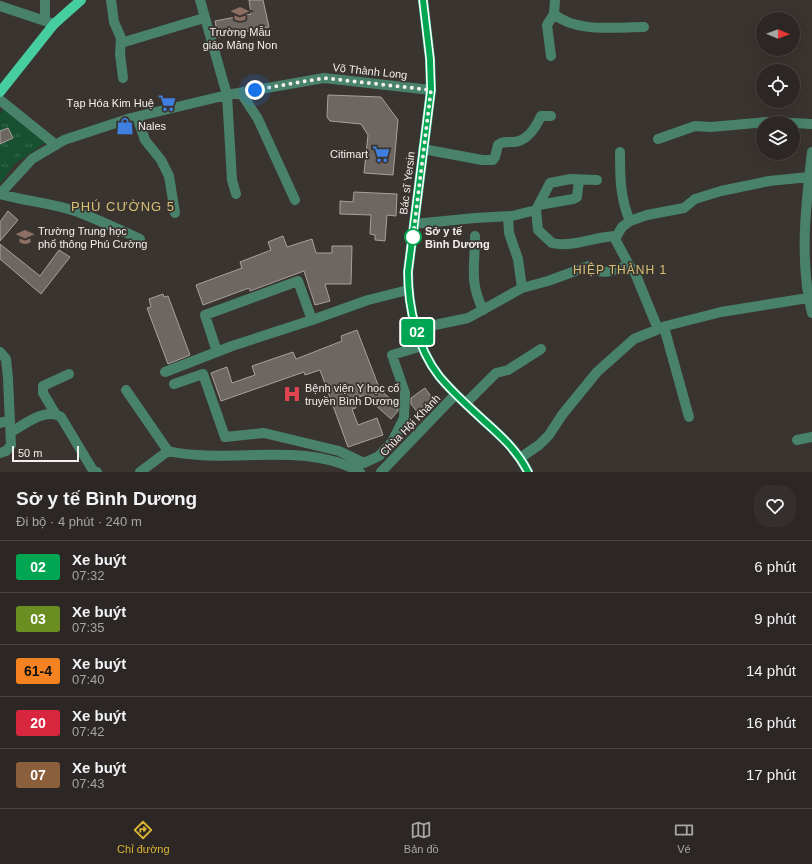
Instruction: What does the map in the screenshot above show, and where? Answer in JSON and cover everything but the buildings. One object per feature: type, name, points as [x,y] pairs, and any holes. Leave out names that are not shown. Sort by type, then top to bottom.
[{"type":"main road","points":[[0,92],[50,22],[81,0]]},
{"type":"main road","name":"Bác sĩ Yersin","points":[[426,1],[431,90],[414,224],[408,290],[416,329],[422,346],[438,374],[455,394],[466,402],[511,446],[528,472]]},
{"type":"street","points":[[45,0],[50,22]]},
{"type":"street","points":[[111,0],[114,22],[121,38],[121,64],[123,78]]},
{"type":"street","points":[[200,0],[227,95],[232,180],[236,194]]},
{"type":"street","points":[[551,56],[547,25],[554,14],[555,0]]},
{"type":"street","points":[[0,6],[50,22]]},
{"type":"street","points":[[554,14],[561,20],[579,26],[644,27]]},
{"type":"street","points":[[121,43],[204,18]]},
{"type":"street","name":"Võ Thành Long","points":[[0,194],[32,159],[64,140],[137,116],[227,95],[324,78],[431,90]]},
{"type":"street","points":[[241,93],[258,119],[295,200]]},
{"type":"street","points":[[0,100],[56,145]]},
{"type":"street","points":[[137,116],[145,140],[165,167],[169,176],[175,212]]},
{"type":"street","points":[[423,149],[482,160],[493,160],[496,157],[498,145],[501,142],[520,140],[535,127],[541,116],[551,116]]},
{"type":"street","points":[[658,139],[695,126],[711,127],[756,123]]},
{"type":"street","points":[[800,123],[812,124]]},
{"type":"street","points":[[620,152],[620,189],[623,205],[630,221]]},
{"type":"street","points":[[812,152],[806,211],[812,312]]},
{"type":"street","points":[[689,417],[661,328],[634,273],[617,246],[615,239],[622,227],[630,221],[647,215],[684,208],[695,199],[720,191],[769,181],[809,177]]},
{"type":"street","points":[[414,224],[508,216],[537,207],[574,199],[577,197],[579,180]]},
{"type":"street","points":[[597,180],[550,183],[537,207],[538,230],[552,243],[564,244],[605,236],[617,236]]},
{"type":"street","points":[[0,194],[24,201],[74,211],[105,223],[140,240]]},
{"type":"street","points":[[508,216],[509,233],[519,264],[522,288]]},
{"type":"street","points":[[475,236],[474,285],[476,295],[483,310]]},
{"type":"street","points":[[416,329],[468,318],[522,288],[548,281],[582,268],[590,266],[597,272],[606,272],[629,265]]},
{"type":"street","points":[[216,352],[205,315],[298,281],[312,320]]},
{"type":"street","points":[[165,372],[216,352],[368,300],[408,290]]},
{"type":"street","points":[[520,458],[539,445],[549,435],[562,415],[597,372],[634,339],[661,328],[721,312],[810,293]]},
{"type":"street","points":[[174,384],[203,374],[225,437],[264,434],[338,451],[364,463],[380,456],[392,442],[404,418],[406,393],[392,355],[422,346]]},
{"type":"street","points":[[466,402],[496,373],[508,370],[541,349]]},
{"type":"street","points":[[0,352],[6,359],[4,375],[12,445],[6,451],[0,453]]},
{"type":"street","points":[[69,374],[43,386],[43,393],[55,413],[61,417],[94,472],[97,472]]},
{"type":"street","points":[[126,390],[168,451]]},
{"type":"street","name":"Chùa Hội Khánh","points":[[381,472],[455,394]]},
{"type":"street","points":[[11,432],[46,414],[55,413]]},
{"type":"street","points":[[0,423],[10,420]]},
{"type":"street","points":[[797,440],[812,437]]},
{"type":"street","points":[[140,472],[168,451],[202,455],[314,457],[334,461],[360,472]]},
{"type":"green space","points":[[6,105],[49,140],[15,164],[0,184],[0,114]]},
{"type":"bus line","name":"02","points":[[423,0],[430,59],[431,90],[408,272],[408,290],[416,329],[422,346],[438,374],[455,394],[466,402],[475,413],[511,446],[528,472]]},
{"type":"place","name":"Trường Mẫu giáo Măng Non","points":[[240,14]]},
{"type":"place","name":"Tạp Hóa Kim Huệ","points":[[167,103]]},
{"type":"place","name":"Nales","points":[[125,126]]},
{"type":"place","name":"Citimart","points":[[381,154]]},
{"type":"place","name":"Trường Trung học phổ thông Phú Cường","points":[[25,237]]},
{"type":"place","name":"Sở y tế Bình Dương","points":[[413,237]]},
{"type":"place","name":"Bệnh viện Y học cổ truyền Bình Dương","points":[[292,394]]},
{"type":"district","name":"PHÚ CƯỜNG 5","points":[[123,206]]},
{"type":"district","name":"HIỆP THÀNH 1","points":[[620,270]]},
{"type":"route","points":[[255,90],[324,78],[431,90],[413,237]]}]
